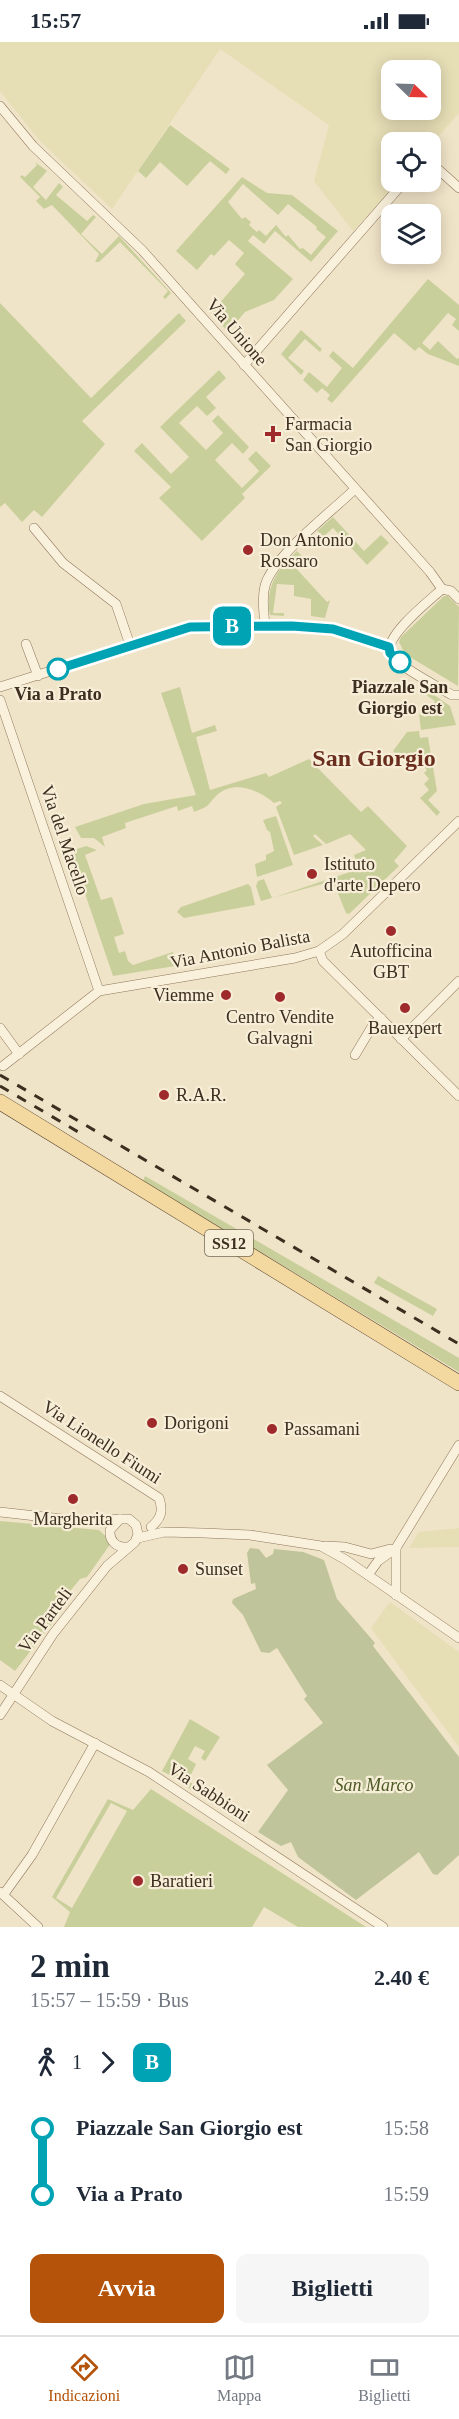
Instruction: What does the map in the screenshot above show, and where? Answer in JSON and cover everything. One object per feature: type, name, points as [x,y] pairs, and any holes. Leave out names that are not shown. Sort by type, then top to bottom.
[{"type":"main road","name":"SS12","points":[[0,1102],[459,1383]]},
{"type":"street","name":"Via Unione","points":[[0,106],[33,146],[142,250],[430,572],[442,589]]},
{"type":"street","points":[[441,172],[459,188]]},
{"type":"street","points":[[244,365],[395,192]]},
{"type":"street","points":[[266,627],[264,600],[266,582],[277,563],[355,489]]},
{"type":"street","points":[[34,528],[63,563],[116,604],[130,645]]},
{"type":"street","points":[[459,599],[451,591],[442,589],[394,634],[389,647],[390,653],[400,662],[452,695],[459,695]]},
{"type":"street","points":[[0,687],[190,627],[333,629],[389,647]]},
{"type":"street","points":[[26,644],[38,675]]},
{"type":"street","name":"Via del Macello","points":[[0,700],[99,991]]},
{"type":"street","name":"Via Antonio Balista","points":[[3,1066],[99,991],[296,958],[319,951],[343,934],[459,821]]},
{"type":"street","points":[[319,951],[323,961],[459,1096]]},
{"type":"street","points":[[401,1039],[459,981]]},
{"type":"street","points":[[355,1055],[373,1025],[381,1018]]},
{"type":"street","points":[[0,1028],[19,1054]]},
{"type":"street","name":"Via Lionello Fiumi","points":[[0,1396],[159,1498],[162,1509],[158,1521],[151,1527]]},
{"type":"street","points":[[368,1575],[378,1561],[396,1548],[459,1445]]},
{"type":"street","points":[[0,1512],[89,1522],[120,1519]]},
{"type":"street","name":"Via Parteli","points":[[107,1566],[112,1525],[120,1519],[164,1532]]},
{"type":"street","points":[[89,1522],[112,1539],[128,1547]]},
{"type":"street","points":[[133,1522],[138,1529],[138,1538]]},
{"type":"street","name":"Via Parteli","points":[[0,1715],[53,1634],[107,1566],[138,1538],[164,1532],[250,1535],[321,1546],[345,1547],[371,1554],[396,1548]]},
{"type":"street","name":"Via Parteli","points":[[321,1546],[368,1575],[459,1638]]},
{"type":"street","points":[[396,1548],[396,1595]]},
{"type":"street","name":"Via Sabbioni","points":[[0,1685],[52,1721],[159,1778],[383,1927]]},
{"type":"street","points":[[38,1927],[2,1893],[32,1855],[95,1743]]},
{"type":"shaded area","points":[[0,42],[459,42],[459,113],[441,134],[381,132],[381,192],[389,192],[353,231],[314,181],[329,125],[220,49],[112,209],[39,140],[0,91]]},
{"type":"shaded area","points":[[459,1528],[459,1547],[409,1548],[419,1532]]},
{"type":"shaded area","points":[[390,1602],[459,1652],[459,1747],[371,1628]]},
{"type":"green space","points":[[170,125],[230,169],[226,174],[210,161],[187,186],[160,162],[146,178],[138,171]]},
{"type":"green space","points":[[35,162],[47,171],[33,187],[46,200],[59,183],[63,187],[56,195],[87,221],[93,215],[96,217],[81,234],[102,254],[119,236],[171,293],[165,299],[163,297],[168,291],[120,242],[99,262],[95,262],[99,254],[52,205],[44,209],[36,201],[40,197],[20,177],[22,175],[25,177],[37,165]]},
{"type":"green space","points":[[242,177],[267,193],[292,195],[338,231],[311,262],[275,231],[264,244],[253,235],[248,241],[293,279],[274,300],[245,312],[228,332],[211,313],[245,274],[235,264],[244,253],[229,240],[214,256],[211,254],[197,270],[176,251]],"holes":[[[243,184],[278,215],[288,204],[326,237],[311,255],[303,248],[300,249],[276,225],[266,236],[259,230],[257,232],[249,225],[251,222],[245,217],[242,219],[228,202]]]},
{"type":"green space","points":[[428,279],[459,305],[459,331],[452,325],[456,319],[448,313],[422,343],[430,350],[438,341],[457,359],[459,358],[459,366],[428,354],[419,347],[415,351],[394,333],[332,403],[327,399],[330,395],[322,388],[317,393],[303,380],[309,372],[327,387],[342,368],[329,356],[333,351],[353,368]]},
{"type":"green space","points":[[0,303],[91,398],[179,313],[186,321],[82,421],[105,444],[42,517],[34,510],[22,522],[5,503],[0,507]]},
{"type":"green space","points":[[301,330],[322,349],[320,352],[305,339],[288,358],[304,371],[301,375],[281,354]]},
{"type":"green space","points":[[219,370],[226,378],[206,397],[216,408],[207,416],[197,406],[179,423],[206,450],[223,433],[212,421],[218,415],[249,447],[243,454],[232,443],[215,460],[242,488],[259,471],[248,459],[256,451],[271,466],[242,494],[245,498],[202,541],[159,498],[171,487],[134,451],[142,443],[171,474],[189,457],[160,427]]},
{"type":"green space","points":[[333,517],[364,551],[381,535],[389,543],[367,565],[333,528],[323,537],[317,531]]},
{"type":"green space","points":[[297,551],[302,556],[293,565],[327,602],[330,600],[325,618],[311,616],[311,599],[294,596],[294,585],[277,584],[273,613],[284,613],[284,616],[270,615],[269,596],[274,579]]},
{"type":"green space","points":[[444,596],[448,596],[459,607],[458,686],[405,654],[399,642],[401,637]]},
{"type":"green space","points":[[421,686],[450,706],[456,725],[421,730],[419,714],[425,717],[435,701],[419,690]]},
{"type":"green space","points":[[180,687],[192,733],[215,725],[217,731],[196,737],[210,790],[266,773],[269,777],[309,759],[361,812],[368,806],[407,846],[394,861],[399,866],[349,914],[346,913],[333,881],[273,898],[359,869],[354,855],[366,850],[350,834],[326,844],[315,834],[313,836],[323,845],[294,855],[276,807],[282,803],[280,801],[274,803],[262,794],[247,788],[224,790],[206,806],[194,812],[192,806],[178,811],[177,806],[125,823],[126,828],[102,837],[105,847],[94,838],[81,838],[75,827],[144,804],[196,795],[161,693]]},
{"type":"green space","points":[[419,731],[420,738],[428,737],[437,791],[428,800],[440,812],[437,816],[420,798],[429,790],[424,784],[429,779],[424,773],[427,770],[417,759],[412,763],[405,757],[401,760],[393,751],[407,732]]},
{"type":"green space","points":[[276,816],[293,865],[257,877],[255,864],[266,860],[266,855],[274,851],[270,832],[263,820]]},
{"type":"green space","points":[[86,846],[97,850],[85,855],[101,900],[112,897],[124,934],[114,937],[119,953],[125,951],[128,961],[133,965],[173,952],[177,963],[175,966],[113,976],[73,858],[67,859],[64,853]]},
{"type":"green space","points":[[264,879],[272,898],[261,901],[256,886],[258,881]]},
{"type":"green space","points":[[248,884],[251,887],[255,905],[184,918],[177,912],[181,907]]},
{"type":"green space","points":[[145,1176],[459,1358],[459,1372],[143,1181]]},
{"type":"green space","points":[[378,1276],[437,1309],[433,1316],[374,1283]]},
{"type":"green space","points":[[0,1521],[99,1530],[110,1540],[109,1546],[87,1577],[80,1579],[62,1601],[64,1608],[15,1671],[0,1660]]},
{"type":"green space","name":"San Marco","points":[[250,1548],[259,1549],[266,1558],[273,1554],[274,1549],[303,1552],[324,1560],[337,1599],[375,1643],[373,1646],[459,1757],[459,1855],[437,1875],[433,1874],[419,1852],[356,1900],[298,1857],[291,1842],[281,1846],[258,1832],[288,1790],[267,1765],[323,1723],[304,1699],[307,1696],[277,1648],[269,1653],[261,1652],[243,1615],[232,1603],[233,1599],[256,1589],[255,1583],[251,1584],[247,1553]]},
{"type":"green space","points":[[190,1719],[220,1737],[205,1761],[201,1758],[205,1751],[195,1746],[188,1759],[196,1764],[188,1781],[193,1784],[191,1790],[183,1782],[162,1771]]},
{"type":"green space","points":[[151,1789],[366,1927],[298,1927],[264,1907],[252,1927],[64,1927],[70,1912],[52,1897],[108,1799],[133,1810]],"holes":[[[111,1803],[127,1811],[72,1908],[56,1898]]]},
{"type":"railway","points":[[0,1075],[459,1344]]},
{"type":"railway","points":[[0,1086],[80,1133]]},
{"type":"bus line","name":"B","points":[[58,669],[146,639],[190,627],[292,626],[333,629],[389,647],[390,653],[400,662]]},
{"type":"place","name":"Farmacia San Giorgio","points":[[273,434]]},
{"type":"place","name":"Don Antonio Rossaro","points":[[248,550]]},
{"type":"place","name":"Piazzale San Giorgio est","points":[[400,662]]},
{"type":"place","name":"Via a Prato","points":[[58,669]]},
{"type":"place","name":"Istituto d'arte Depero","points":[[312,874]]},
{"type":"place","name":"Autofficina GBT","points":[[391,931]]},
{"type":"place","name":"Viemme","points":[[226,995]]},
{"type":"place","name":"Centro Vendite Galvagni","points":[[280,997]]},
{"type":"place","name":"Bauexpert","points":[[405,1008]]},
{"type":"place","name":"R.A.R.","points":[[164,1095]]},
{"type":"place","name":"Dorigoni","points":[[152,1423]]},
{"type":"place","name":"Passamani","points":[[272,1429]]},
{"type":"place","name":"Margherita","points":[[73,1499]]},
{"type":"place","name":"Sunset","points":[[183,1569]]},
{"type":"place","name":"Baratieri","points":[[138,1881]]},
{"type":"district","name":"San Giorgio","points":[[374,758]]}]
